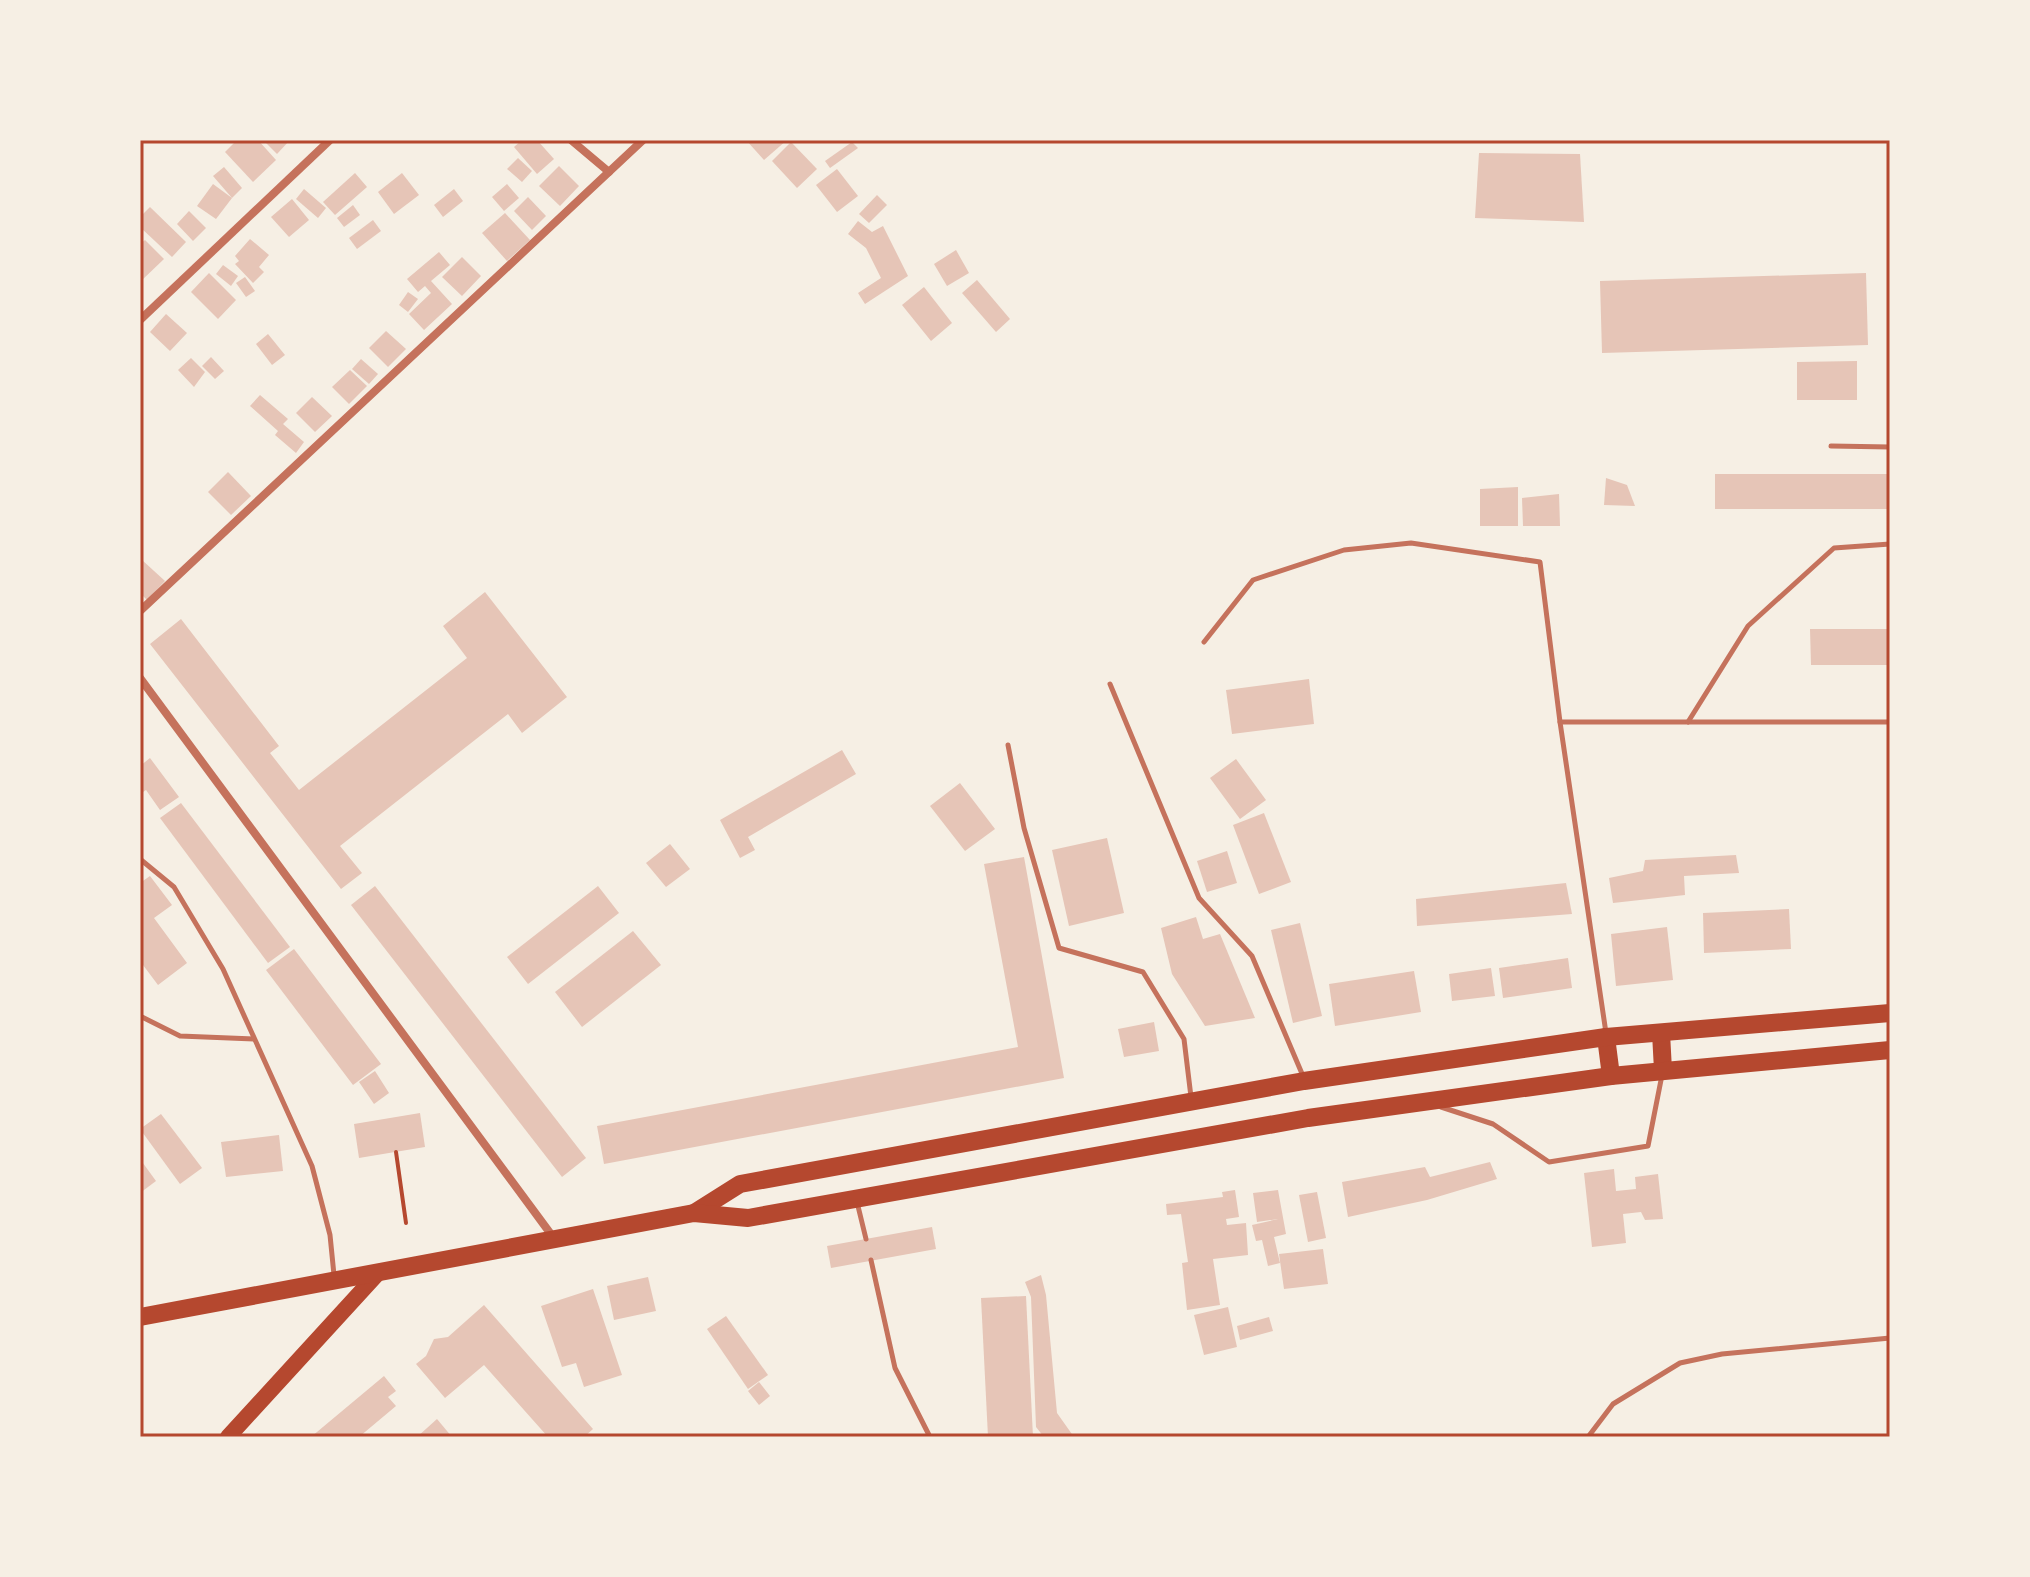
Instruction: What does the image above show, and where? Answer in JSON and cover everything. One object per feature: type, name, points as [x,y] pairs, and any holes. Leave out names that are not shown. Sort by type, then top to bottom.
[{"type":"highway","points":[[140,1317],[694,1213],[748,1218],[1606,1037],[1890,1013]]},
{"type":"highway","points":[[1661,1033],[1663,1070]]},
{"type":"highway","points":[[1606,1037],[1611,1076]]},
{"type":"highway","points":[[694,1213],[740,1184],[1192,1102],[1425,1101],[1663,1070],[1890,1050]]},
{"type":"main road","points":[[228,1437],[379,1272]]},
{"type":"street","points":[[140,320],[330,140]]},
{"type":"street","points":[[571,140],[609,172]]},
{"type":"street","points":[[140,611],[643,140]]},
{"type":"street","points":[[140,678],[554,1238]]},
{"type":"lane","points":[[1831,446],[1890,447]]},
{"type":"lane","points":[[1204,642],[1253,580],[1344,550],[1411,543],[1540,562],[1606,1037]]},
{"type":"lane","points":[[1688,723],[1748,626],[1834,548],[1890,544]]},
{"type":"lane","points":[[1110,684],[1199,898],[1252,956],[1306,1100]]},
{"type":"lane","points":[[1560,722],[1890,722]]},
{"type":"lane","points":[[1008,745],[1024,828],[1059,948],[1143,972],[1184,1039],[1192,1102]]},
{"type":"lane","points":[[140,859],[174,887],[223,969],[312,1166],[330,1235],[334,1280]]},
{"type":"lane","points":[[140,1016],[180,1036],[254,1039]]},
{"type":"lane","points":[[1425,1101],[1493,1124],[1549,1162],[1648,1146],[1663,1070]]},
{"type":"lane","points":[[856,1197],[866,1239]]},
{"type":"lane","points":[[871,1260],[895,1368],[930,1437]]},
{"type":"lane","points":[[1588,1437],[1613,1404],[1680,1363],[1722,1354],[1890,1338]]},
{"type":"path","points":[[396,1152],[406,1223]]},
{"type":"building","points":[[237,140],[258,140],[276,160],[253,182],[225,152]]},
{"type":"building","points":[[263,140],[290,140],[277,154]]},
{"type":"building","points":[[522,140],[537,140],[554,159],[537,174],[514,147]]},
{"type":"building","points":[[746,140],[787,140],[764,160]]},
{"type":"building","points":[[791,142],[817,169],[797,188],[772,161]]},
{"type":"building","points":[[852,142],[858,148],[830,168],[825,161]]},
{"type":"building","points":[[1479,153],[1580,154],[1584,222],[1475,218]]},
{"type":"building","points":[[518,158],[532,171],[522,182],[507,169]]},
{"type":"building","points":[[559,166],[579,186],[560,206],[539,186]]},
{"type":"building","points":[[224,167],[242,188],[232,198],[213,176]]},
{"type":"building","points":[[837,169],[858,196],[837,212],[816,185]]},
{"type":"building","points":[[355,173],[367,187],[335,215],[323,202]]},
{"type":"building","points":[[402,173],[419,195],[394,214],[378,192]]},
{"type":"building","points":[[213,184],[232,198],[216,219],[197,206]]},
{"type":"building","points":[[507,184],[519,198],[504,211],[492,197]]},
{"type":"building","points":[[304,189],[326,208],[318,218],[296,199]]},
{"type":"building","points":[[454,189],[463,201],[443,217],[434,205]]},
{"type":"building","points":[[877,195],[887,205],[869,223],[859,214]]},
{"type":"building","points":[[528,197],[546,216],[532,230],[514,211]]},
{"type":"building","points":[[292,199],[309,220],[289,237],[271,217]]},
{"type":"building","points":[[353,205],[360,215],[344,227],[337,218]]},
{"type":"building","points":[[150,207],[186,242],[172,257],[140,227],[140,217]]},
{"type":"building","points":[[189,211],[206,228],[193,241],[177,224]]},
{"type":"building","points":[[505,213],[530,240],[507,261],[482,233]]},
{"type":"building","points":[[373,220],[381,231],[357,249],[349,238]]},
{"type":"building","points":[[858,221],[872,232],[883,226],[908,276],[865,304],[858,293],[881,278],[866,248],[848,234]]},
{"type":"building","points":[[250,239],[269,255],[259,267],[264,272],[253,283],[235,264],[239,261],[235,256]]},
{"type":"building","points":[[145,240],[164,259],[140,282],[140,244]]},
{"type":"building","points":[[956,250],[969,273],[947,286],[934,264]]},
{"type":"building","points":[[439,252],[450,265],[431,281],[452,304],[424,330],[409,314],[431,293],[425,286],[418,292],[407,279]]},
{"type":"building","points":[[462,257],[481,276],[462,296],[442,277]]},
{"type":"building","points":[[223,265],[238,276],[231,286],[216,274]]},
{"type":"building","points":[[209,273],[236,300],[218,319],[191,292]]},
{"type":"building","points":[[1866,273],[1868,345],[1602,353],[1600,281]]},
{"type":"building","points":[[245,277],[255,291],[246,297],[236,283]]},
{"type":"building","points":[[977,280],[1010,319],[996,332],[962,293]]},
{"type":"building","points":[[924,287],[952,323],[931,341],[902,305]]},
{"type":"building","points":[[408,292],[418,299],[408,312],[399,305]]},
{"type":"building","points":[[166,314],[187,333],[170,351],[150,332]]},
{"type":"building","points":[[386,331],[406,349],[388,367],[369,348]]},
{"type":"building","points":[[268,334],[285,355],[272,365],[256,344]]},
{"type":"building","points":[[211,357],[224,371],[215,379],[202,366]]},
{"type":"building","points":[[191,358],[205,372],[194,387],[178,370]]},
{"type":"building","points":[[361,359],[378,374],[369,384],[352,369]]},
{"type":"building","points":[[1857,361],[1857,400],[1797,400],[1797,362]]},
{"type":"building","points":[[350,370],[367,386],[349,404],[332,387]]},
{"type":"building","points":[[260,395],[288,419],[283,424],[304,442],[296,453],[275,435],[278,431],[250,406]]},
{"type":"building","points":[[312,397],[332,416],[315,432],[296,413]]},
{"type":"building","points":[[228,472],[251,496],[231,515],[208,492]]},
{"type":"building","points":[[1715,474],[1890,474],[1890,509],[1715,509]]},
{"type":"building","points":[[1606,478],[1627,485],[1635,506],[1604,505]]},
{"type":"building","points":[[1518,487],[1518,526],[1480,526],[1480,489]]},
{"type":"building","points":[[1559,494],[1560,526],[1523,526],[1522,498]]},
{"type":"building","points":[[142,560],[165,581],[147,600],[140,593]]},
{"type":"building","points":[[485,592],[567,697],[522,733],[508,714],[340,846],[362,873],[341,889],[150,644],[181,619],[279,746],[270,753],[299,790],[467,658],[443,626]]},
{"type":"building","points":[[1810,629],[1890,629],[1890,665],[1811,665]]},
{"type":"building","points":[[1309,679],[1314,724],[1232,734],[1226,690]]},
{"type":"building","points":[[842,750],[856,774],[748,837],[755,850],[740,858],[720,820]]},
{"type":"building","points":[[150,758],[179,797],[160,810],[146,790],[140,794],[140,766]]},
{"type":"building","points":[[1236,759],[1266,800],[1240,819],[1210,778]]},
{"type":"building","points":[[960,783],[995,829],[965,851],[930,806]]},
{"type":"building","points":[[181,803],[290,947],[268,963],[160,818]]},
{"type":"building","points":[[1264,813],[1291,882],[1259,894],[1233,825]]},
{"type":"building","points":[[1107,838],[1124,913],[1069,926],[1052,850]]},
{"type":"building","points":[[670,844],[690,869],[666,887],[646,863]]},
{"type":"building","points":[[1227,851],[1237,883],[1207,892],[1197,861]]},
{"type":"building","points":[[1736,855],[1739,873],[1684,876],[1685,895],[1613,903],[1609,878],[1643,871],[1645,860]]},
{"type":"building","points":[[1024,857],[1064,1078],[604,1164],[597,1126],[1018,1047],[984,864]]},
{"type":"building","points":[[150,876],[172,905],[154,918],[187,963],[158,985],[140,961],[140,883]]},
{"type":"building","points":[[1566,883],[1572,914],[1417,926],[1416,899]]},
{"type":"building","points":[[375,886],[586,1158],[562,1177],[351,905]]},
{"type":"building","points":[[598,886],[619,913],[528,984],[507,957]]},
{"type":"building","points":[[1789,909],[1791,949],[1704,953],[1703,913]]},
{"type":"building","points":[[1196,917],[1203,939],[1220,934],[1255,1018],[1205,1026],[1172,974],[1161,928]]},
{"type":"building","points":[[1300,923],[1322,1016],[1293,1023],[1271,930]]},
{"type":"building","points":[[1667,927],[1673,980],[1616,986],[1611,934]]},
{"type":"building","points":[[633,931],[661,965],[582,1027],[555,992]]},
{"type":"building","points":[[294,949],[381,1064],[353,1085],[266,970]]},
{"type":"building","points":[[1568,958],[1572,988],[1503,998],[1499,968]]},
{"type":"building","points":[[1491,968],[1495,996],[1452,1001],[1449,974]]},
{"type":"building","points":[[1414,971],[1421,1012],[1335,1026],[1329,984]]},
{"type":"building","points":[[1154,1022],[1159,1051],[1124,1057],[1118,1029]]},
{"type":"building","points":[[375,1071],[389,1093],[374,1104],[359,1082]]},
{"type":"building","points":[[420,1113],[425,1147],[359,1158],[354,1124]]},
{"type":"building","points":[[161,1114],[202,1168],[180,1184],[140,1129]]},
{"type":"building","points":[[279,1135],[283,1171],[226,1177],[221,1142]]},
{"type":"building","points":[[140,1159],[156,1181],[140,1193]]},
{"type":"building","points":[[1490,1162],[1497,1179],[1427,1200],[1348,1217],[1342,1182],[1425,1167],[1430,1177]]},
{"type":"building","points":[[1614,1169],[1616,1191],[1636,1189],[1635,1177],[1658,1174],[1663,1219],[1645,1220],[1641,1212],[1623,1214],[1626,1243],[1592,1247],[1584,1173]]},
{"type":"building","points":[[1235,1190],[1239,1217],[1226,1219],[1227,1225],[1246,1223],[1248,1255],[1213,1259],[1220,1305],[1187,1310],[1182,1263],[1188,1262],[1181,1214],[1167,1215],[1166,1204],[1223,1197],[1222,1192]]},
{"type":"building","points":[[1278,1190],[1286,1234],[1274,1237],[1280,1263],[1268,1266],[1262,1240],[1256,1241],[1252,1225],[1278,1219],[1257,1222],[1253,1193]]},
{"type":"building","points":[[1317,1192],[1326,1238],[1308,1242],[1299,1195]]},
{"type":"building","points":[[932,1227],[936,1249],[831,1268],[827,1246]]},
{"type":"building","points":[[1323,1249],[1328,1284],[1284,1289],[1279,1254]]},
{"type":"building","points":[[1041,1275],[1046,1295],[1057,1413],[1074,1437],[1044,1437],[1036,1427],[1031,1297],[1025,1282]]},
{"type":"building","points":[[648,1277],[656,1311],[614,1320],[607,1286]]},
{"type":"building","points":[[593,1289],[622,1375],[584,1387],[576,1363],[562,1367],[541,1306]]},
{"type":"building","points":[[1026,1296],[1033,1437],[988,1437],[981,1298]]},
{"type":"building","points":[[484,1305],[593,1429],[584,1437],[548,1437],[484,1365],[445,1398],[416,1364],[426,1356],[434,1339],[448,1337]]},
{"type":"building","points":[[1228,1307],[1237,1347],[1204,1355],[1194,1315]]},
{"type":"building","points":[[726,1316],[768,1375],[748,1389],[707,1329]]},
{"type":"building","points":[[1269,1317],[1273,1331],[1240,1340],[1237,1326]]},
{"type":"building","points":[[384,1376],[396,1391],[388,1397],[396,1406],[359,1437],[311,1437]]},
{"type":"building","points":[[759,1382],[770,1396],[759,1405],[748,1391]]},
{"type":"building","points":[[437,1419],[452,1437],[417,1437]]}]
